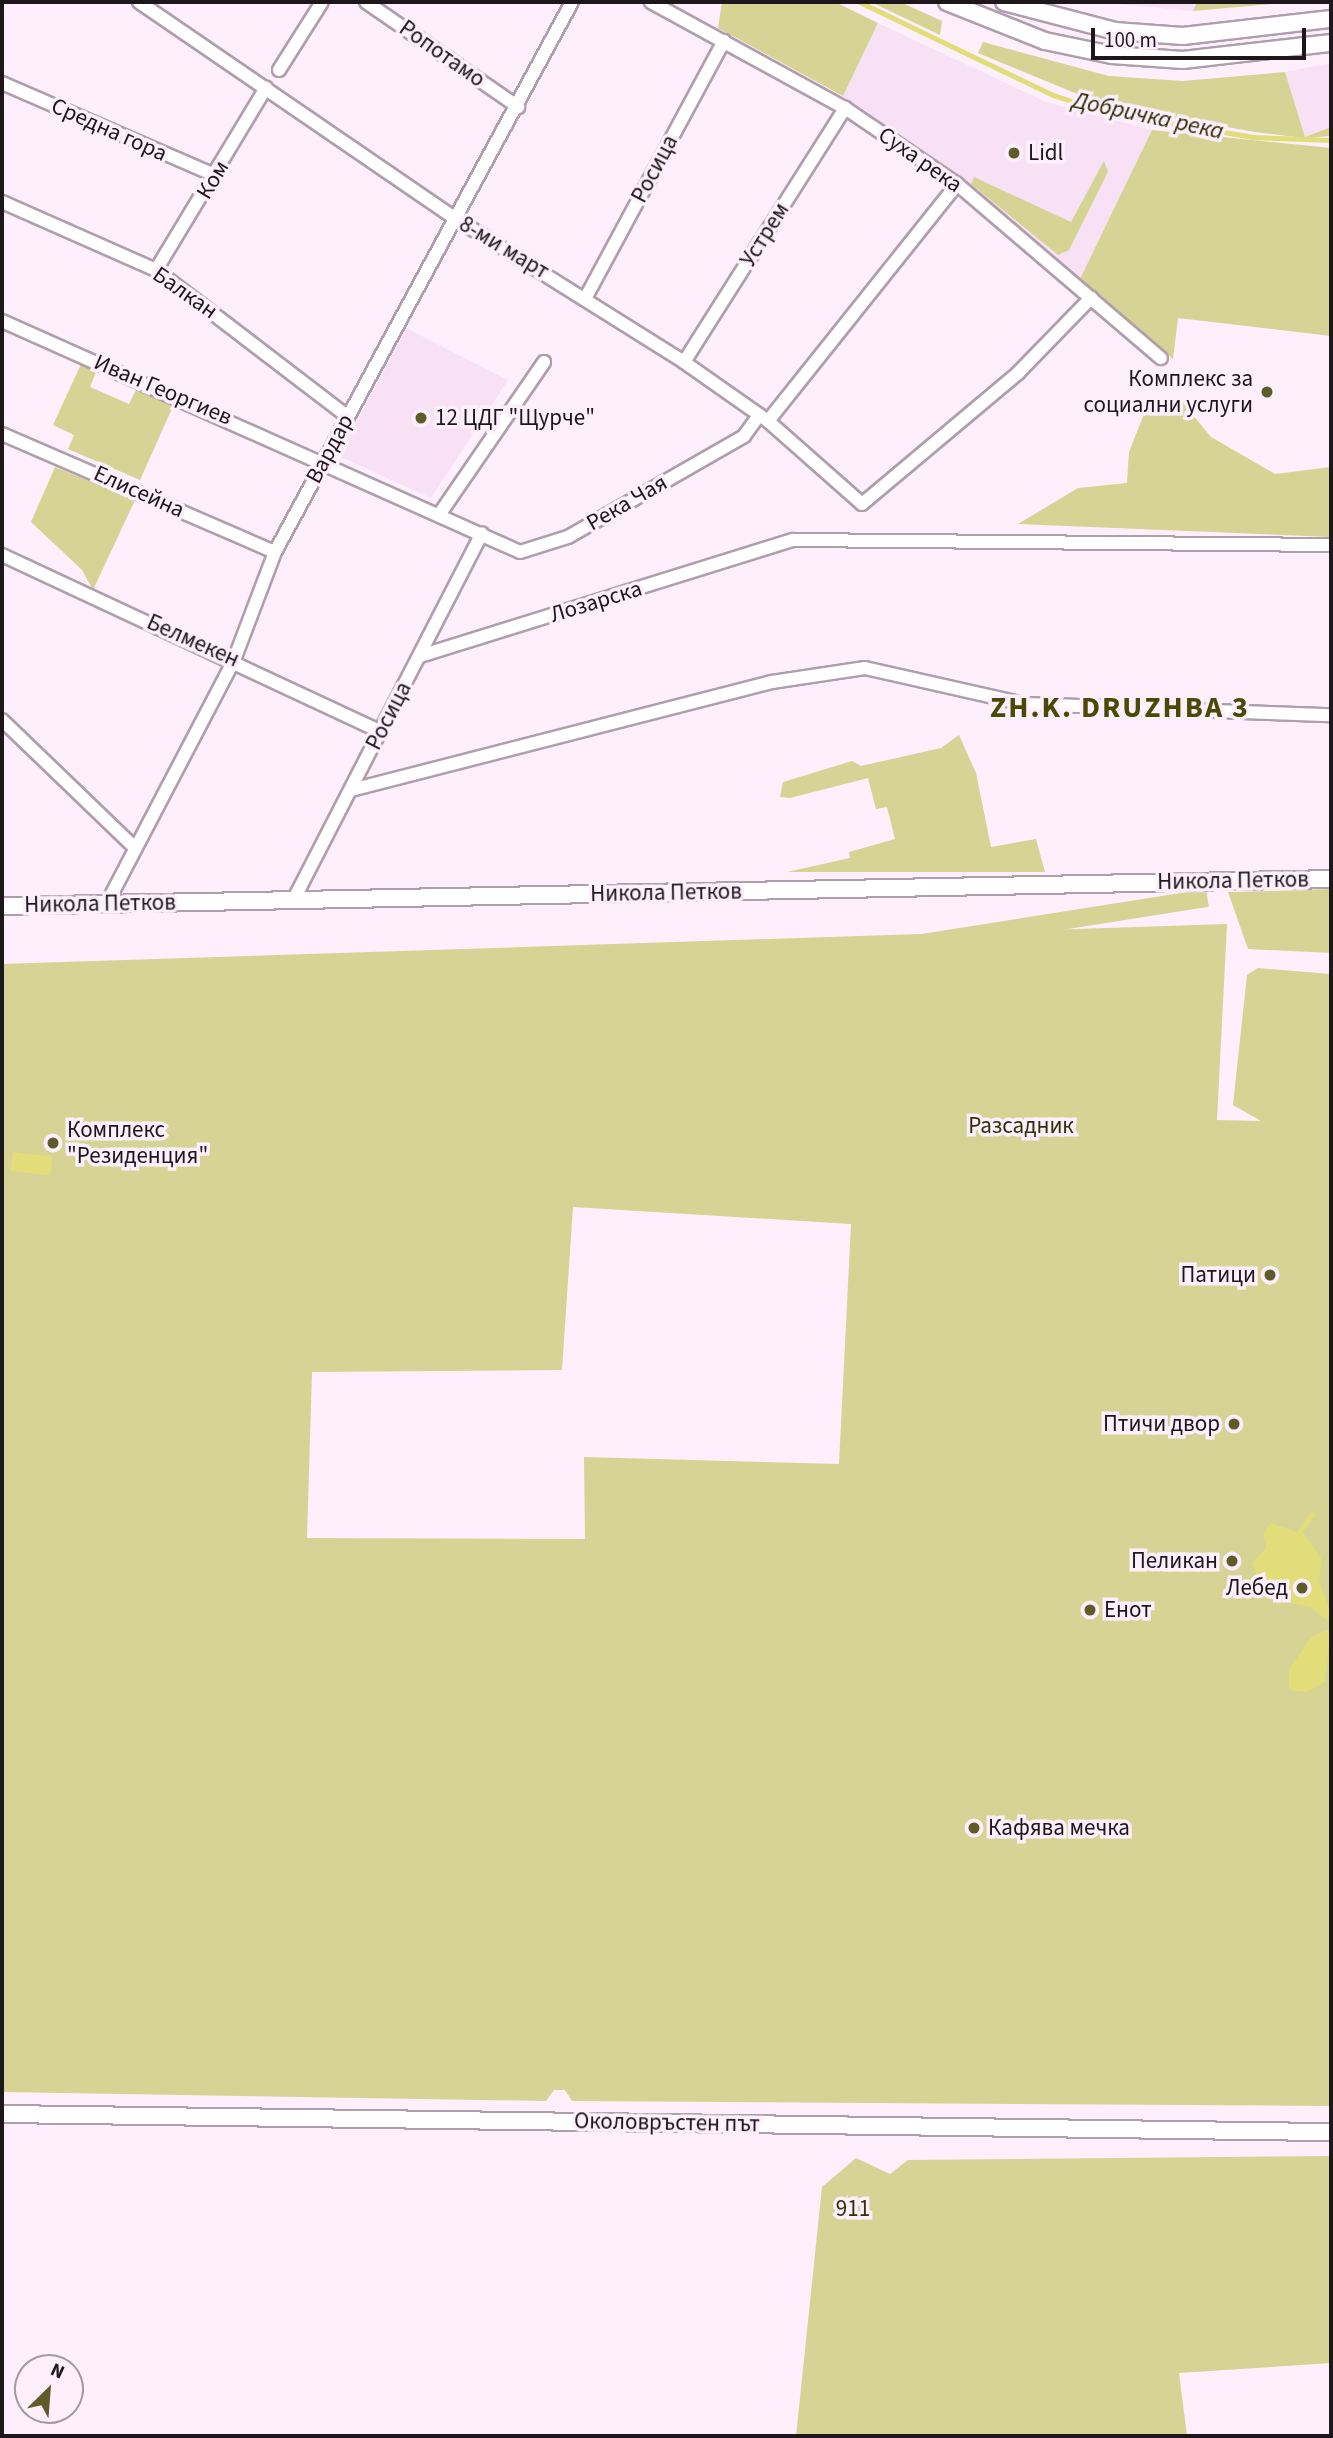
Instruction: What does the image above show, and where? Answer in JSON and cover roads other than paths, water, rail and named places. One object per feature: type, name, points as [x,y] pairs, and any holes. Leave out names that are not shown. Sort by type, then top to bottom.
[{"type":"main road","points":[[947,2],[1045,41],[1112,55],[1183,60],[1331,43]]},
{"type":"main road","points":[[1004,2],[1115,31],[1183,36],[1331,19]]},
{"type":"main road","name":"Никола Петков","points":[[5,903],[106,905],[1331,879]]},
{"type":"main road","name":"Околовръстен път","points":[[2,2115],[1331,2132]]},
{"type":"street","name":"8-ми март","points":[[139,2],[453,217],[586,298],[684,362],[763,418],[862,504],[1018,373],[1091,298]]},
{"type":"street","points":[[279,70],[322,2]]},
{"type":"street","name":"Ропотамо","points":[[366,2],[518,107]]},
{"type":"street","name":"Вардар","points":[[106,905],[234,660],[275,552],[453,217],[518,107],[572,2]]},
{"type":"street","name":"Суха река","points":[[651,2],[845,108],[957,184],[1161,358]]},
{"type":"street","name":"Росица","points":[[586,298],[724,41]]},
{"type":"street","name":"Средна гора","points":[[2,83],[217,177]]},
{"type":"street","name":"Ком","points":[[156,270],[217,177],[266,88]]},
{"type":"street","name":"Устрем","points":[[684,362],[845,108]]},
{"type":"street","name":"Река Чая","points":[[482,533],[520,552],[568,537],[744,436],[763,418],[957,184]]},
{"type":"street","name":"Балкан","points":[[2,202],[156,270],[348,417]]},
{"type":"street","name":"Иван Георгиев","points":[[2,321],[324,460]]},
{"type":"street","points":[[441,512],[544,362]]},
{"type":"street","name":"Елисейна","points":[[2,434],[275,552]]},
{"type":"street","points":[[324,460],[482,533]]},
{"type":"street","name":"Росица","points":[[294,899],[482,533]]},
{"type":"street","name":"Лозарска","points":[[420,656],[793,540],[898,536],[1331,545]]},
{"type":"street","name":"Белмекен","points":[[2,555],[234,660],[381,732]]},
{"type":"street","points":[[351,790],[772,682],[865,668],[1025,704],[1331,715]]},
{"type":"street","points":[[2,720],[135,848]]},
{"type":"waterway","name":"Добричка река","points":[[860,2],[1053,95],[1101,111],[1253,137],[1331,140]]},
{"type":"waterway","points":[[1296,1536],[1312,1514]]},
{"type":"place","name":"Lidl","points":[[1014,153]]},
{"type":"place","name":"Комплекс за социални услуги","points":[[1267,392]]},
{"type":"place","name":"12 ЦДГ \"Щурче\"","points":[[421,418]]},
{"type":"place","name":"Комплекс \"Резиденция\"","points":[[53,1143]]},
{"type":"place","name":"Патици","points":[[1270,1275]]},
{"type":"place","name":"Птичи двор","points":[[1234,1424]]},
{"type":"place","name":"Пеликан","points":[[1232,1561]]},
{"type":"place","name":"Лебед","points":[[1302,1588]]},
{"type":"place","name":"Енот","points":[[1090,1610]]},
{"type":"place","name":"Кафява мечка","points":[[974,1828]]},
{"type":"district","name":"ZH.K. DRUZHBA 3","points":[[1120,708]]},
{"type":"park label","name":"Разсадник","points":[[1021,1126]]},
{"type":"park label","name":"911","points":[[853,2209]]}]
